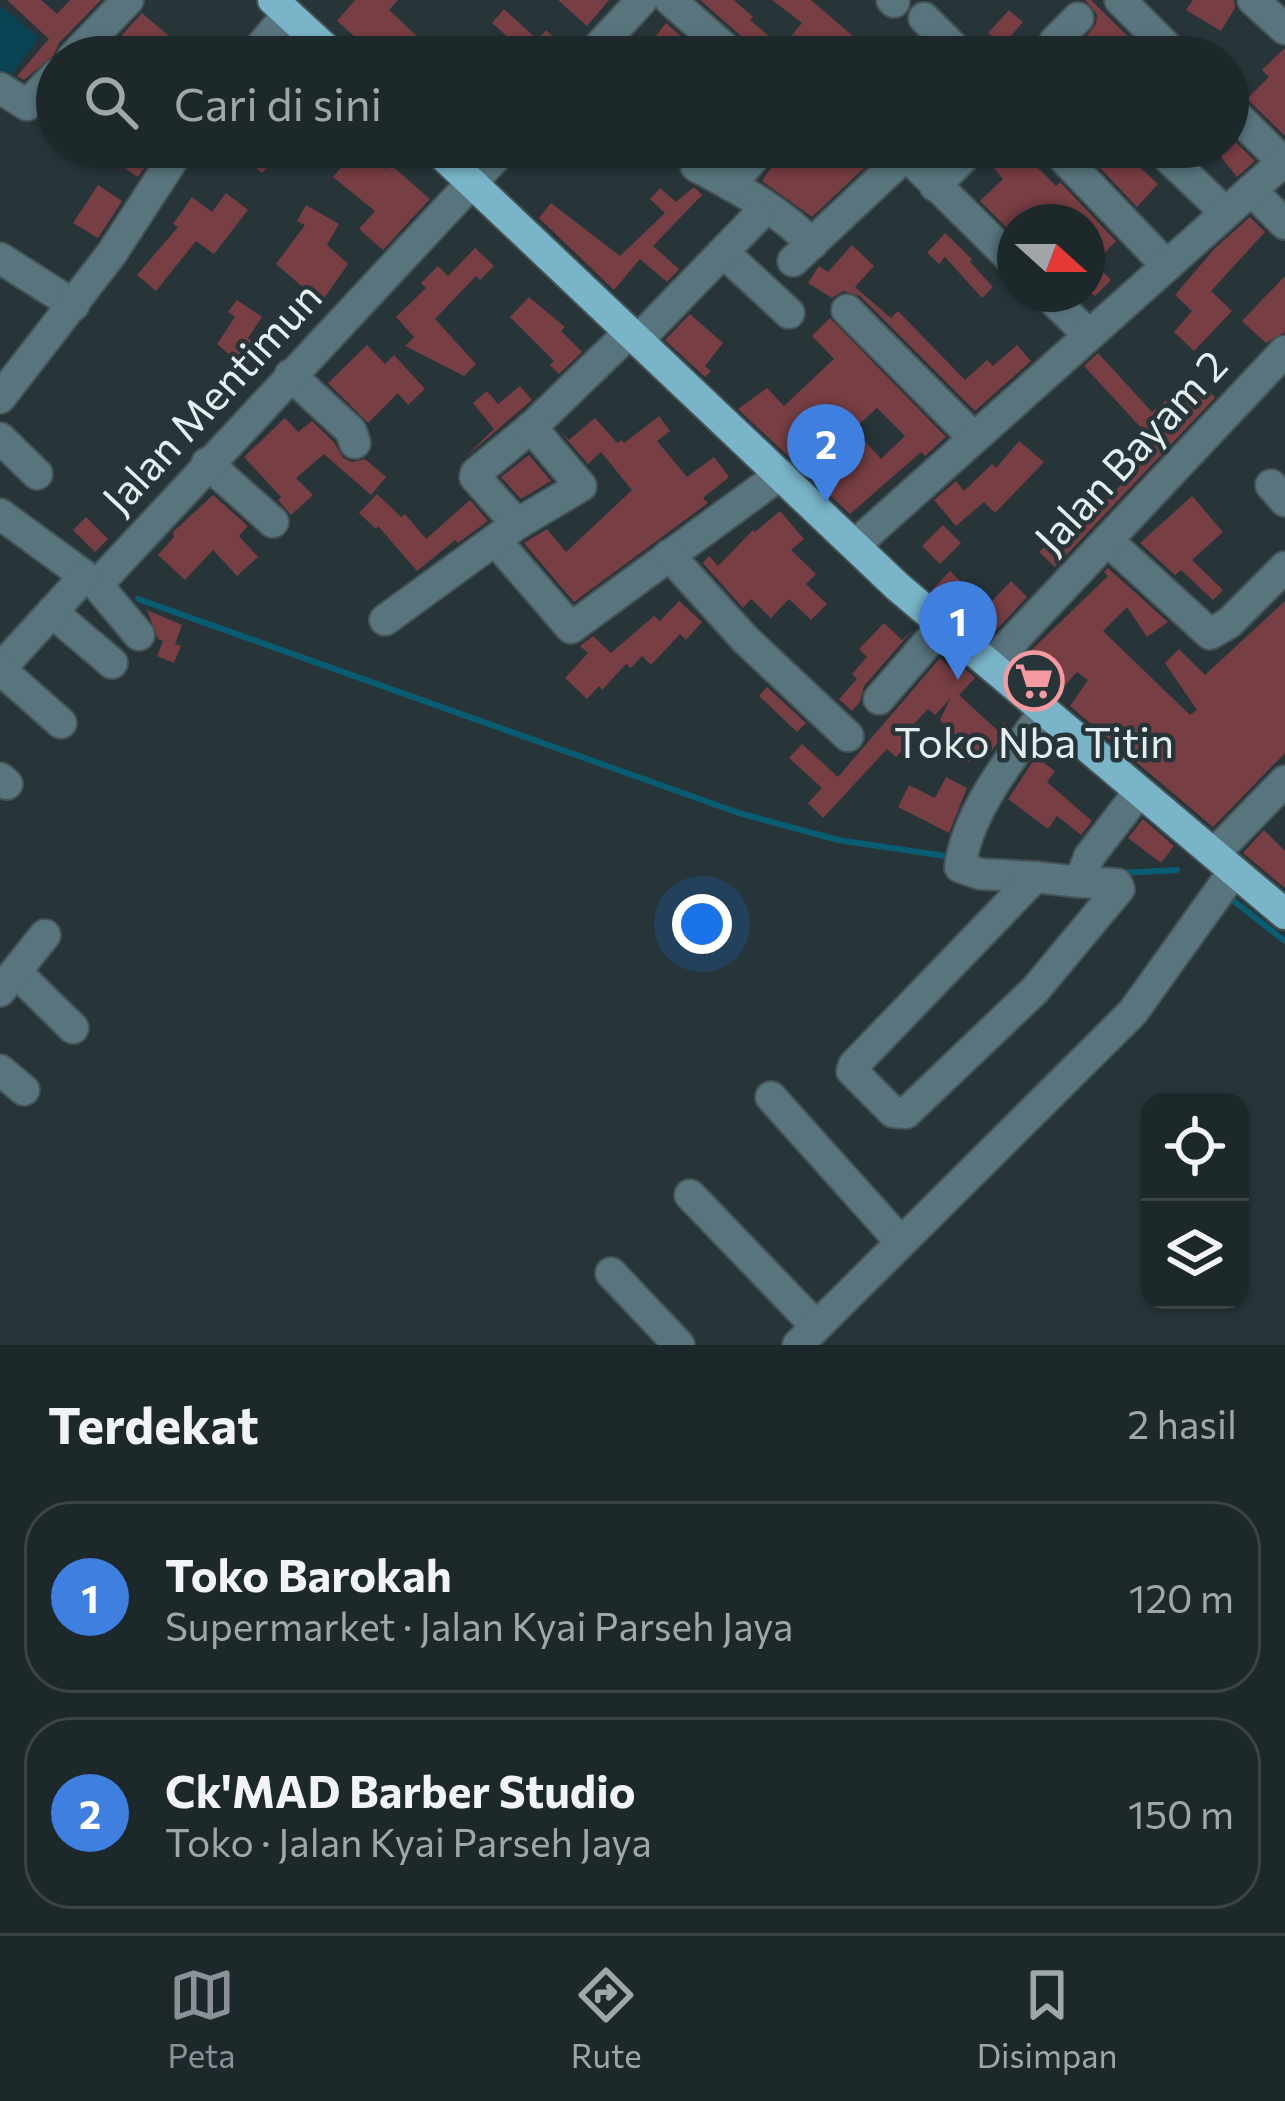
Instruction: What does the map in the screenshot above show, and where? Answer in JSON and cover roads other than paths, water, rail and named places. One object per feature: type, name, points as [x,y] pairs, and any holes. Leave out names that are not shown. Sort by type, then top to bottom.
[{"type":"main road","points":[[280,7],[312,36]]},
{"type":"main road","points":[[457,168],[943,625],[1285,914]]},
{"type":"street","points":[[93,36],[128,0]]},
{"type":"street","points":[[609,36],[642,0]]},
{"type":"street","points":[[670,0],[711,36]]},
{"type":"street","points":[[1120,0],[1157,36]]},
{"type":"street","points":[[264,36],[280,7]]},
{"type":"street","points":[[923,18],[941,36]]},
{"type":"street","points":[[1060,36],[1078,18]]},
{"type":"street","points":[[0,88],[27,105],[36,96]]},
{"type":"street","points":[[855,545],[1284,161],[1249,127]]},
{"type":"street","points":[[0,398],[74,305],[167,168]]},
{"type":"street","name":"Jalan Mentimun","points":[[0,669],[52,612],[90,581],[207,463],[485,168]]},
{"type":"street","points":[[700,168],[775,210],[802,252],[885,168]]},
{"type":"street","points":[[730,184],[745,168]]},
{"type":"street","points":[[918,168],[997,246]]},
{"type":"street","points":[[935,186],[953,168]]},
{"type":"street","points":[[1073,168],[1167,266]]},
{"type":"street","points":[[1179,168],[1226,212]]},
{"type":"street","points":[[1251,190],[1285,224]]},
{"type":"street","points":[[758,216],[634,336],[475,475],[568,627],[576,626],[781,474]]},
{"type":"street","points":[[723,252],[789,313]]},
{"type":"street","points":[[0,258],[74,305]]},
{"type":"street","points":[[847,310],[972,436]]},
{"type":"street","points":[[1065,312],[1088,334]]},
{"type":"street","name":"Jalan Bayam 2","points":[[990,665],[1285,351]]},
{"type":"street","points":[[290,375],[351,431],[355,443]]},
{"type":"street","points":[[385,620],[506,532],[591,480],[531,428]]},
{"type":"street","points":[[0,438],[37,474]]},
{"type":"street","points":[[207,463],[273,522]]},
{"type":"street","points":[[0,514],[90,581],[139,635]]},
{"type":"street","points":[[1107,540],[1210,634],[1229,623],[1285,567]]},
{"type":"street","points":[[669,555],[745,639],[848,736]]},
{"type":"street","points":[[52,612],[112,663]]},
{"type":"street","points":[[879,699],[943,625]]},
{"type":"street","points":[[0,669],[62,723]]},
{"type":"street","points":[[1035,877],[854,1065],[852,1071],[893,1112],[906,1113],[1035,991],[1119,889],[1117,884],[1035,877],[980,874],[959,867],[984,801],[1043,713]]},
{"type":"street","points":[[690,1195],[807,1336],[1132,1012],[1224,862],[1285,781]]},
{"type":"street","points":[[1081,882],[1088,857],[1138,793]]},
{"type":"street","points":[[45,935],[8,982],[74,1028]]},
{"type":"street","points":[[771,1096],[900,1241]]},
{"type":"street","points":[[611,1273],[679,1345]]},
{"type":"waterway","points":[[138,599],[739,813],[838,840],[945,856]]},
{"type":"waterway","points":[[1121,873],[1177,870]]},
{"type":"waterway","points":[[1230,898],[1285,941]]},
{"type":"place","name":"Ck'MAD Barber Studio","points":[[826,503]]},
{"type":"place","name":"Toko Barokah","points":[[958,680]]},
{"type":"place","name":"Toko Nba Titin","points":[[1034,681]]}]
